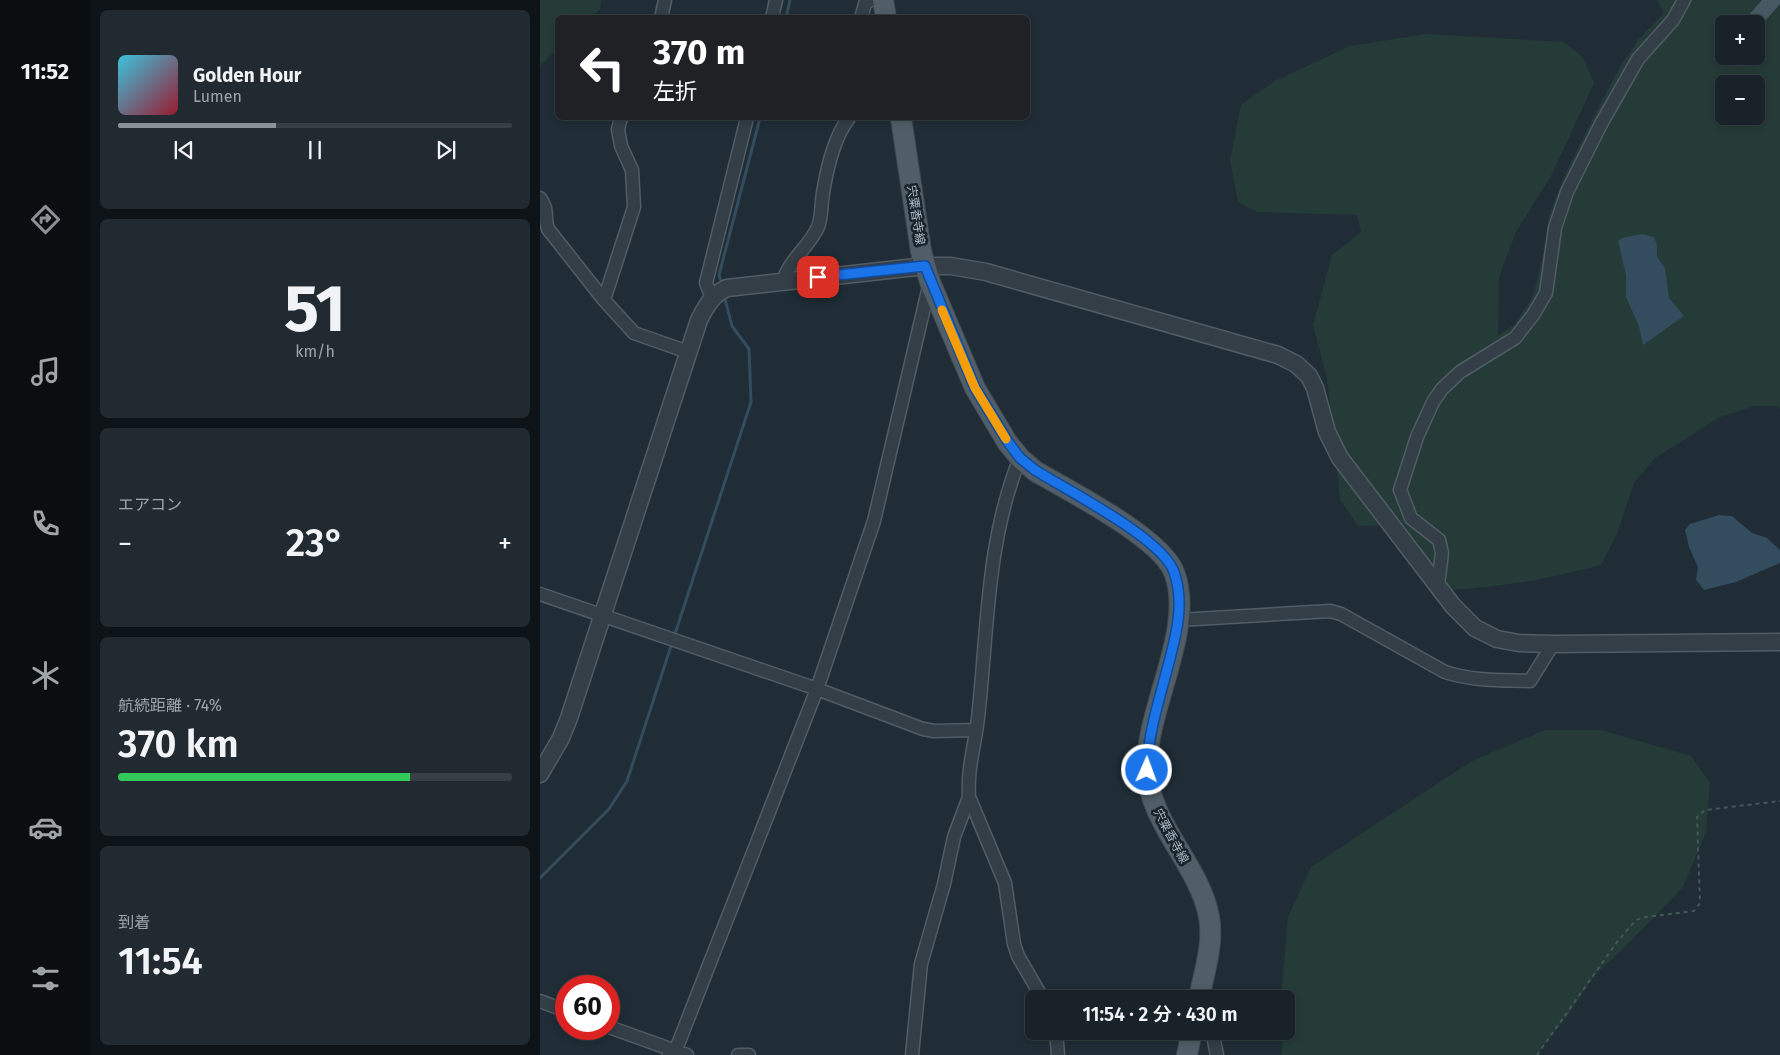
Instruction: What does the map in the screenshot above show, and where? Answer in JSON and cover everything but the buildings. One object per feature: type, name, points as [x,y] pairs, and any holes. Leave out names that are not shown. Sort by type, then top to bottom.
[{"type":"main road","points":[[883,0],[886,15]]},
{"type":"main road","name":"宍粟香寺線","points":[[901,120],[928,274],[975,388],[1020,458],[1035,470],[1138,532],[1163,555],[1174,571],[1178,590],[1179,620],[1147,746],[1147,770],[1150,792],[1160,816],[1205,899],[1209,918],[1210,945],[1201,990]]},
{"type":"main road","points":[[1187,1055],[1190,1040]]},
{"type":"street","points":[[662,15],[665,0]]},
{"type":"street","points":[[773,15],[776,0]]},
{"type":"street","points":[[862,15],[866,4],[870,0]]},
{"type":"street","points":[[1438,585],[1442,554],[1439,540],[1411,518],[1400,490],[1417,437],[1433,402],[1442,389],[1460,372],[1515,338],[1533,315],[1546,293],[1555,228],[1567,192],[1600,124],[1638,59],[1673,20],[1684,0]]},
{"type":"street","points":[[1677,13],[1694,0]]},
{"type":"street","points":[[604,300],[634,207],[632,170],[621,146],[618,129],[620,120]]},
{"type":"street","points":[[719,293],[706,284],[747,120]]},
{"type":"street","points":[[783,281],[786,271],[819,226],[823,190],[836,140],[847,120]]},
{"type":"street","points":[[540,198],[547,209],[543,224],[604,300],[634,333],[688,352]]},
{"type":"street","points":[[540,774],[561,738],[569,718],[699,320],[719,293],[783,281],[928,274],[951,266],[986,272],[1268,352],[1296,364],[1308,376],[1315,388],[1327,432],[1340,458],[1453,606],[1475,628],[1497,639],[1519,643],[1780,642]]},
{"type":"street","points":[[620,1031],[677,1054],[817,689],[881,499],[928,274]]},
{"type":"street","points":[[1020,458],[1008,487],[992,562],[976,730],[968,772],[969,797],[1006,882],[1014,944],[1018,956],[1038,990]]},
{"type":"street","points":[[540,594],[602,617],[817,689],[923,729],[934,731],[976,730]]},
{"type":"street","points":[[1179,620],[1330,611],[1341,614],[1445,672],[1458,676],[1489,680],[1530,681],[1553,644]]},
{"type":"street","points":[[912,1055],[921,964],[944,884],[954,837],[969,797]]},
{"type":"street","points":[[1207,990],[1210,945]]},
{"type":"street","points":[[540,1001],[555,1007]]},
{"type":"street","points":[[1057,1040],[1058,1055]]},
{"type":"street","points":[[1214,1040],[1217,1055]]},
{"type":"street","points":[[738,1055],[749,1055]]},
{"type":"path","points":[[1537,1055],[1617,942],[1636,920],[1645,917],[1694,911],[1700,903],[1697,817],[1705,810],[1780,801]]},
{"type":"green space","points":[[540,0],[601,0],[600,9],[594,15],[555,15],[555,51],[540,66]]},
{"type":"green space","points":[[1657,0],[1780,0],[1780,409],[1775,406],[1754,406],[1720,417],[1655,458],[1634,483],[1617,534],[1601,565],[1526,582],[1449,590],[1393,525],[1358,526],[1340,499],[1327,378],[1313,325],[1332,255],[1361,232],[1357,215],[1257,212],[1238,202],[1230,161],[1241,105],[1275,81],[1350,46],[1426,34],[1564,42],[1583,57],[1594,83],[1551,176],[1516,232],[1499,277],[1498,335],[1514,325],[1533,296],[1542,260],[1549,215],[1566,172],[1620,67],[1638,40],[1664,13]]},
{"type":"green space","points":[[1545,730],[1601,730],[1691,756],[1710,783],[1706,832],[1683,887],[1594,976],[1571,1011],[1537,1055],[1282,1055],[1282,1040],[1295,1040],[1295,990],[1282,990],[1288,917],[1311,867],[1472,761]]},
{"type":"water","points":[[1642,234],[1654,237],[1657,246],[1657,257],[1665,268],[1669,298],[1684,316],[1643,345],[1639,326],[1626,297],[1626,275],[1618,241],[1622,238]]},
{"type":"water","points":[[1719,515],[1732,516],[1752,533],[1767,538],[1780,550],[1780,563],[1736,582],[1704,590],[1696,580],[1698,567],[1689,547],[1685,530],[1690,524]]},
{"type":"waterway","points":[[787,15],[790,0]]},
{"type":"waterway","points":[[722,284],[719,275],[759,120]]},
{"type":"waterway","points":[[674,637],[751,402],[749,349],[732,326],[724,295]]},
{"type":"waterway","points":[[540,878],[609,809],[627,781],[672,643]]},
{"type":"slow traffic","points":[[942,310],[975,388],[1006,439]]},
{"type":"route","points":[[818,277],[925,266],[975,388],[998,427],[1020,458],[1035,470],[1138,532],[1163,555],[1174,571],[1178,590],[1179,620],[1147,746],[1147,770]]}]
